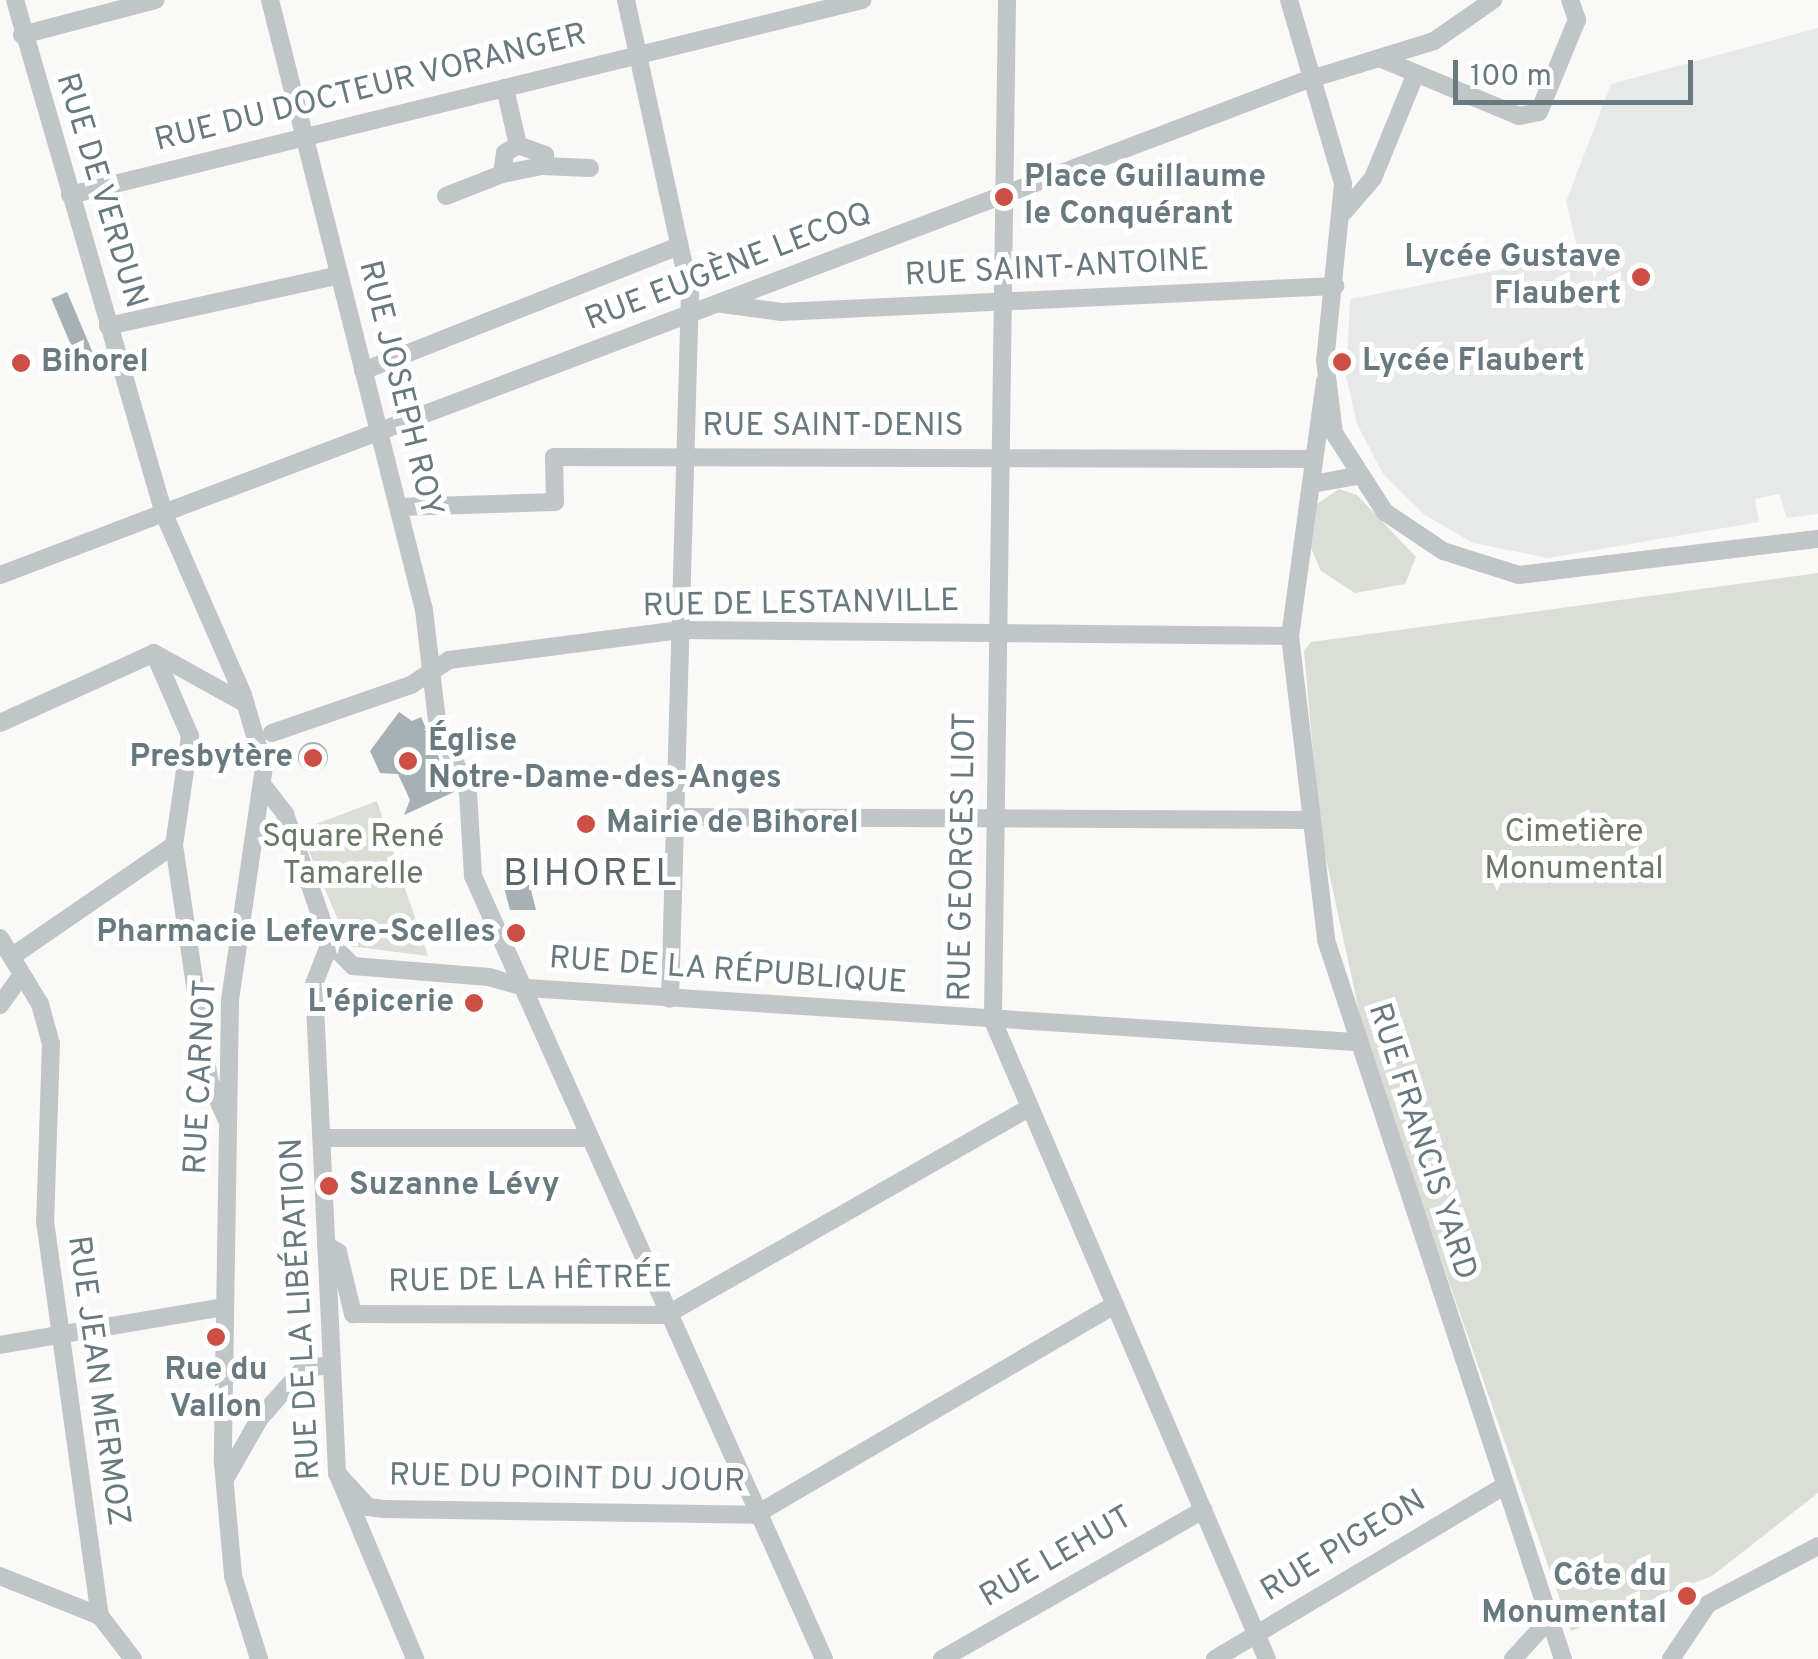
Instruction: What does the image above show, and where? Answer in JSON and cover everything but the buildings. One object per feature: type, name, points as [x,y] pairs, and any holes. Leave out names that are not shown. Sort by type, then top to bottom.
[{"type":"street","name":"RUE DE VERDUN","points":[[15,0],[22,35],[164,514]]},
{"type":"street","points":[[22,35],[155,0]]},
{"type":"street","name":"RUE JOSEPH ROY","points":[[270,0],[399,507],[436,674],[437,721],[468,792],[473,876],[518,988]]},
{"type":"street","points":[[626,0],[679,246],[687,318],[670,999]]},
{"type":"street","name":"RUE DU DOCTEUR VORANGER","points":[[70,195],[862,0]]},
{"type":"street","name":"RUE GEORGES LIOT","points":[[1007,0],[993,1021],[1267,1659]]},
{"type":"street","points":[[1290,0],[1315,80],[1344,212],[1325,380],[1336,436],[1357,476],[1417,538],[1518,575],[1818,539]]},
{"type":"street","name":"RUE EUGÈNE LECOQ","points":[[0,574],[687,318],[1004,194],[1315,80],[1434,41],[1493,0]]},
{"type":"street","points":[[1384,60],[1519,116],[1539,112],[1577,20],[1570,0]]},
{"type":"street","points":[[1344,212],[1373,178],[1416,73]]},
{"type":"street","points":[[505,88],[518,145]]},
{"type":"street","points":[[502,174],[506,153],[518,145],[540,147],[542,166]]},
{"type":"street","points":[[446,196],[502,174],[542,166],[590,168]]},
{"type":"street","points":[[363,370],[679,246]]},
{"type":"street","points":[[108,326],[339,275]]},
{"type":"street","points":[[771,284],[782,312]]},
{"type":"street","name":"RUE SAINT-ANTOINE","points":[[722,304],[782,312],[1335,286]]},
{"type":"street","name":"RUE FRANCIS YARD","points":[[1325,380],[1290,632],[1306,820],[1326,940],[1354,1042],[1563,1659]]},
{"type":"street","points":[[1313,455],[1336,436]]},
{"type":"street","name":"RUE SAINT-DENIS","points":[[399,507],[554,502],[554,457],[1313,455]]},
{"type":"street","points":[[1312,484],[1357,476]]},
{"type":"street","name":"RUE CARNOT","points":[[164,514],[246,704],[265,788],[230,1002],[225,1307],[224,1480],[233,1576],[258,1659]]},
{"type":"street","name":"RUE DE LESTANVILLE","points":[[272,733],[436,674],[450,660],[680,630],[1290,632]]},
{"type":"street","points":[[154,653],[246,704]]},
{"type":"street","points":[[0,722],[154,653]]},
{"type":"street","points":[[154,653],[190,736],[174,845],[209,1080],[228,1122]]},
{"type":"street","points":[[265,788],[285,814],[330,943]]},
{"type":"street","points":[[675,816],[1306,820]]},
{"type":"street","points":[[14,955],[174,845]]},
{"type":"street","name":"RUE JEAN MERMOZ","points":[[0,938],[14,955],[51,1044],[45,1220],[100,1616]]},
{"type":"street","name":"RUE DE LA RÉPUBLIQUE","points":[[330,943],[353,966],[489,977],[518,988],[1354,1042]]},
{"type":"street","name":"RUE DE LA LIBÉRATION","points":[[330,943],[314,984],[337,1473],[415,1659]]},
{"type":"street","points":[[0,1005],[22,975]]},
{"type":"street","points":[[518,988],[824,1659]]},
{"type":"street","name":"RUE DE LA HÊTRÉE","points":[[326,1245],[338,1252],[354,1314],[666,1316],[1030,1107]]},
{"type":"street","points":[[322,1138],[584,1138]]},
{"type":"street","name":"RUE DU POINT DU JOUR","points":[[337,1473],[368,1507],[384,1509],[756,1515],[1115,1305]]},
{"type":"street","points":[[0,1345],[225,1307]]},
{"type":"street","points":[[224,1480],[260,1418],[304,1368],[332,1365]]},
{"type":"street","name":"RUE PIGEON","points":[[1215,1659],[1504,1486]]},
{"type":"street","name":"RUE LEHUT","points":[[942,1659],[1203,1510]]},
{"type":"street","points":[[1672,1659],[1681,1636],[1708,1604],[1814,1556]]},
{"type":"street","points":[[0,1576],[100,1616],[132,1659]]},
{"type":"street","points":[[1512,1659],[1548,1621]]},
{"type":"shaded area","name":"Lycée Gustave Flaubert","points":[[1818,28],[1818,514],[1787,518],[1779,494],[1755,499],[1759,522],[1548,558],[1473,543],[1425,515],[1383,474],[1357,424],[1346,376],[1350,299],[1579,254],[1566,202],[1611,84]]},
{"type":"green space","points":[[1339,489],[1357,495],[1416,557],[1405,584],[1355,593],[1321,571],[1311,548],[1317,504]]},
{"type":"green space","name":"Cimetière Monumental","points":[[1818,573],[1818,1493],[1712,1576],[1571,1631],[1367,1048],[1320,831],[1304,651],[1311,642]]},
{"type":"green space","name":"Square René Tamarelle","points":[[377,801],[428,956],[349,946],[300,830]]},
{"type":"place","name":"Place Guillaume le Conquérant","points":[[1004,197]]},
{"type":"place","name":"Lycée Gustave Flaubert","points":[[1641,277]]},
{"type":"place","name":"Lycée Flaubert","points":[[1342,362]]},
{"type":"place","name":"Bihorel","points":[[21,363]]},
{"type":"place","name":"Presbytère","points":[[313,758]]},
{"type":"place","name":"Église Notre-Dame-des-Anges","points":[[408,761]]},
{"type":"place","name":"Mairie de Bihorel","points":[[586,824]]},
{"type":"place","name":"Pharmacie Lefevre-Scelles","points":[[516,933]]},
{"type":"place","name":"L'épicerie","points":[[474,1003]]},
{"type":"place","name":"Suzanne Lévy","points":[[329,1186]]},
{"type":"place","name":"Rue du Vallon","points":[[216,1337]]},
{"type":"place","name":"Côte du Monumental","points":[[1687,1596]]},
{"type":"district","name":"BIHOREL","points":[[591,876]]}]
